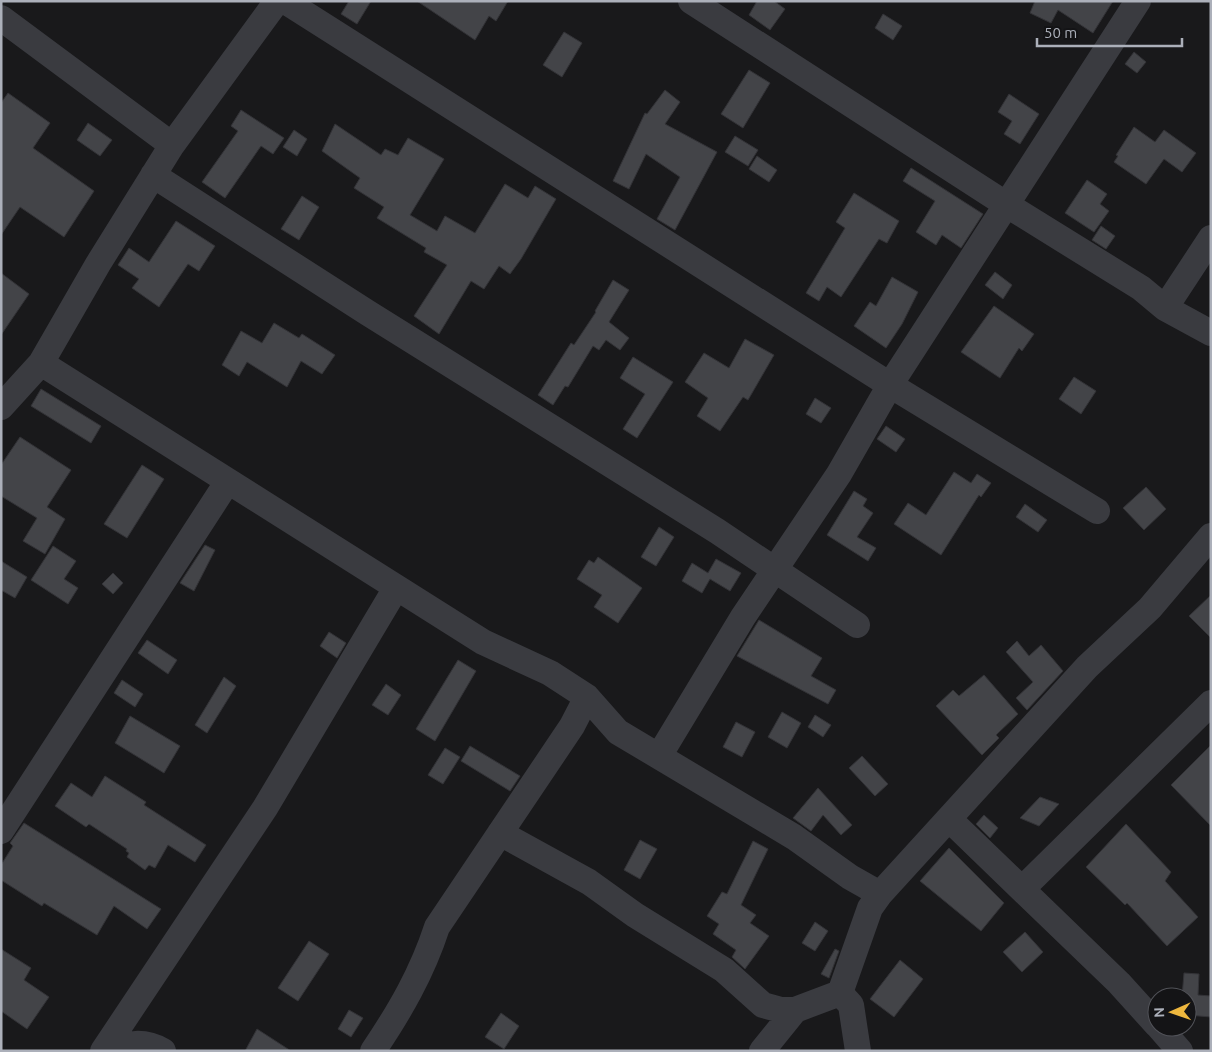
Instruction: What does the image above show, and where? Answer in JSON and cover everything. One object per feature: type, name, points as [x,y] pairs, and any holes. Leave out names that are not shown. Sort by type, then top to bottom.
[{"type":"street","points":[[1,407],[41,363],[172,145],[277,1]]},
{"type":"street","points":[[285,1],[890,386],[1097,511]]},
{"type":"street","points":[[692,1],[1007,205],[1141,288],[1166,308],[1211,333]]},
{"type":"street","points":[[659,756],[775,568],[839,474],[890,386],[1138,1]]},
{"type":"street","points":[[1,18],[172,145]]},
{"type":"street","points":[[153,175],[368,314],[775,568],[857,625]]},
{"type":"street","points":[[1166,308],[1211,238]]},
{"type":"street","points":[[41,363],[483,642],[550,673],[588,697],[618,732],[794,838],[850,877],[880,894]]},
{"type":"street","points":[[1,832],[228,482]]},
{"type":"street","points":[[500,833],[589,882],[635,915],[724,970],[763,1005],[781,1010],[796,1010],[840,993],[870,908],[880,894],[1087,667],[1150,608],[1211,536]]},
{"type":"street","points":[[103,1051],[265,808],[396,588]]},
{"type":"street","points":[[373,1051],[407,999],[425,962],[437,927],[572,726],[588,697]]},
{"type":"street","points":[[1022,890],[1211,703]]},
{"type":"street","points":[[949,820],[1119,983],[1147,1014]]},
{"type":"street","points":[[840,993],[851,1005],[858,1051]]},
{"type":"street","points":[[762,1051],[796,1010]]},
{"type":"street","points":[[1168,1037],[1180,1051]]},
{"type":"street","points":[[108,1051],[126,1043],[151,1044],[163,1051]]},
{"type":"building","points":[[349,1],[371,1],[357,24],[341,14]]},
{"type":"building","points":[[417,1],[508,1],[496,21],[489,16],[475,40]]},
{"type":"building","points":[[757,1],[774,1],[785,9],[770,30],[749,15]]},
{"type":"building","points":[[1035,1],[1113,1],[1093,33],[1058,10],[1051,23],[1030,13]]},
{"type":"building","points":[[883,14],[902,26],[893,40],[875,28]]},
{"type":"building","points":[[564,32],[582,43],[562,77],[543,65]]},
{"type":"building","points":[[1134,52],[1146,62],[1137,73],[1125,64]]},
{"type":"building","points":[[749,70],[770,83],[743,128],[721,114]]},
{"type":"building","points":[[665,90],[680,102],[665,124],[717,152],[675,230],[657,219],[680,177],[646,154],[629,189],[613,181],[645,113],[647,114]]},
{"type":"building","points":[[8,93],[50,123],[33,148],[94,191],[64,237],[20,207],[1,235],[1,103]]},
{"type":"building","points":[[1009,94],[1039,114],[1020,144],[1004,134],[1012,121],[998,112]]},
{"type":"building","points":[[241,110],[284,138],[273,154],[261,146],[225,198],[202,182],[238,131],[231,126]]},
{"type":"building","points":[[88,123],[112,140],[100,156],[77,140]]},
{"type":"building","points":[[335,124],[381,155],[385,149],[398,155],[408,138],[444,159],[410,215],[437,231],[445,216],[475,233],[505,184],[528,198],[535,186],[556,199],[521,259],[510,274],[499,266],[484,289],[471,281],[439,334],[414,316],[447,265],[424,252],[426,248],[377,218],[384,207],[354,188],[360,178],[322,151]]},
{"type":"building","points":[[1134,127],[1155,142],[1164,130],[1196,153],[1182,172],[1164,159],[1146,184],[1114,162],[1118,156],[1116,155]]},
{"type":"building","points":[[294,130],[307,139],[297,156],[283,147]]},
{"type":"building","points":[[735,136],[758,150],[748,166],[725,152]]},
{"type":"building","points":[[757,156],[777,170],[769,182],[749,169]]},
{"type":"building","points":[[911,168],[983,214],[961,248],[942,235],[936,245],[916,232],[935,201],[903,181]]},
{"type":"building","points":[[1087,180],[1107,194],[1100,204],[1109,211],[1094,232],[1065,213]]},
{"type":"building","points":[[854,193],[899,221],[887,243],[879,239],[841,297],[827,287],[819,301],[806,293],[845,228],[836,222]]},
{"type":"building","points":[[302,196],[319,207],[299,240],[281,229]]},
{"type":"building","points":[[176,221],[215,246],[199,271],[188,264],[159,307],[132,288],[139,279],[118,265],[129,248],[149,262]]},
{"type":"building","points":[[1101,226],[1115,236],[1106,249],[1092,240]]},
{"type":"building","points":[[995,272],[1012,285],[1003,299],[985,285]]},
{"type":"building","points":[[1,273],[29,294],[1,335]]},
{"type":"building","points":[[892,277],[918,292],[902,324],[886,348],[854,326],[870,302],[876,306]]},
{"type":"building","points":[[613,280],[629,290],[609,322],[629,338],[620,350],[606,340],[599,350],[593,346],[568,387],[565,386],[553,405],[538,395],[571,343],[574,345],[596,312]]},
{"type":"building","points":[[994,306],[1034,334],[1022,351],[1019,348],[1000,378],[961,352]]},
{"type":"building","points":[[274,323],[299,338],[302,334],[335,355],[322,374],[301,361],[287,387],[247,362],[239,376],[222,365],[241,331],[262,343]]},
{"type":"building","points":[[745,339],[774,355],[748,400],[743,397],[720,431],[697,416],[708,398],[685,382],[704,353],[729,368]]},
{"type":"building","points":[[633,357],[673,382],[637,438],[623,429],[645,394],[620,378]]},
{"type":"building","points":[[1074,377],[1096,391],[1081,414],[1059,399]]},
{"type":"building","points":[[41,389],[101,426],[91,443],[31,406]]},
{"type":"building","points":[[815,398],[831,408],[821,423],[806,414]]},
{"type":"building","points":[[886,426],[905,439],[896,452],[877,439]]},
{"type":"building","points":[[20,437],[71,470],[47,507],[65,519],[45,554],[23,541],[37,518],[1,496],[1,465]]},
{"type":"building","points":[[142,465],[164,479],[127,538],[104,524]]},
{"type":"building","points":[[954,472],[971,483],[977,474],[991,483],[981,497],[979,495],[941,555],[894,524],[908,503],[926,515]]},
{"type":"building","points":[[1146,487],[1166,509],[1144,530],[1123,508]]},
{"type":"building","points":[[854,491],[867,499],[863,506],[873,513],[857,537],[876,548],[868,561],[827,535]]},
{"type":"building","points":[[1025,504],[1047,520],[1038,532],[1016,517]]},
{"type":"building","points":[[659,527],[674,537],[656,566],[641,557]]},
{"type":"building","points":[[205,545],[215,550],[194,591],[180,583]]},
{"type":"building","points":[[53,546],[76,561],[64,579],[78,588],[68,604],[31,580]]},
{"type":"building","points":[[598,557],[642,588],[618,623],[594,607],[602,595],[577,579],[589,560],[594,563]]},
{"type":"building","points":[[716,559],[741,573],[730,591],[710,579],[702,593],[682,581],[692,563],[708,573]]},
{"type":"building","points":[[1,561],[27,577],[15,598],[1,590]]},
{"type":"building","points":[[113,573],[123,583],[113,594],[102,584]]},
{"type":"building","points":[[1211,595],[1211,638],[1189,616]]},
{"type":"building","points":[[759,620],[822,658],[811,676],[836,690],[828,704],[737,656]]},
{"type":"building","points":[[329,632],[346,643],[337,658],[320,646]]},
{"type":"building","points":[[147,640],[177,660],[168,674],[138,653]]},
{"type":"building","points":[[1017,641],[1029,656],[1041,645],[1063,671],[1027,710],[1016,698],[1033,682],[1006,652]]},
{"type":"building","points":[[458,660],[476,671],[435,741],[416,729]]},
{"type":"building","points":[[984,675],[1018,714],[996,735],[999,738],[982,755],[936,706],[953,690],[959,696]]},
{"type":"building","points":[[224,677],[236,686],[207,733],[195,725]]},
{"type":"building","points":[[122,680],[143,694],[135,707],[114,693]]},
{"type":"building","points":[[386,684],[401,695],[388,715],[372,705]]},
{"type":"building","points":[[782,712],[801,723],[787,748],[768,737]]},
{"type":"building","points":[[815,715],[831,725],[823,737],[808,727]]},
{"type":"building","points":[[130,716],[180,746],[164,773],[115,743]]},
{"type":"building","points":[[736,722],[755,732],[742,757],[723,747]]},
{"type":"building","points":[[1211,745],[1211,826],[1171,785]]},
{"type":"building","points":[[470,746],[520,776],[510,791],[461,761]]},
{"type":"building","points":[[445,748],[460,757],[443,784],[428,775]]},
{"type":"building","points":[[862,756],[888,784],[875,796],[849,768]]},
{"type":"building","points":[[105,776],[146,802],[144,805],[206,845],[195,862],[168,845],[155,868],[149,865],[145,870],[127,857],[129,853],[126,851],[127,849],[89,824],[86,827],[55,806],[71,783],[92,797]]},
{"type":"building","points":[[818,788],[852,825],[841,835],[823,815],[811,831],[793,818]]},
{"type":"building","points":[[1040,797],[1059,804],[1039,826],[1020,818]]},
{"type":"building","points":[[984,815],[998,828],[990,838],[976,824]]},
{"type":"building","points":[[24,823],[161,909],[147,929],[114,906],[97,935],[44,903],[42,906],[1,880],[1,865],[13,846],[10,843]]},
{"type":"building","points":[[1126,824],[1171,872],[1165,881],[1198,917],[1167,946],[1127,903],[1125,905],[1086,867]]},
{"type":"building","points":[[640,840],[657,849],[640,879],[624,870]]},
{"type":"building","points":[[753,841],[768,849],[741,905],[756,915],[750,923],[769,936],[745,969],[732,957],[736,950],[713,934],[719,924],[707,916],[722,892],[727,894]]},
{"type":"building","points":[[949,848],[1004,903],[981,931],[920,881]]},
{"type":"building","points":[[815,922],[828,931],[815,951],[802,943]]},
{"type":"building","points":[[1025,932],[1043,952],[1022,972],[1003,952]]},
{"type":"building","points":[[309,941],[329,954],[298,1001],[278,988]]},
{"type":"building","points":[[1,949],[31,968],[24,980],[49,997],[27,1029],[1,1011]]},
{"type":"building","points":[[835,949],[839,951],[829,978],[821,974]]},
{"type":"building","points":[[900,960],[923,979],[894,1017],[870,999]]},
{"type":"building","points":[[1184,973],[1199,974],[1198,995],[1211,996],[1211,1017],[1197,1016],[1197,987],[1183,987]]},
{"type":"building","points":[[349,1010],[363,1018],[351,1037],[338,1029]]},
{"type":"building","points":[[501,1013],[519,1026],[504,1049],[485,1037]]},
{"type":"building","points":[[257,1029],[291,1051],[245,1051]]}]
